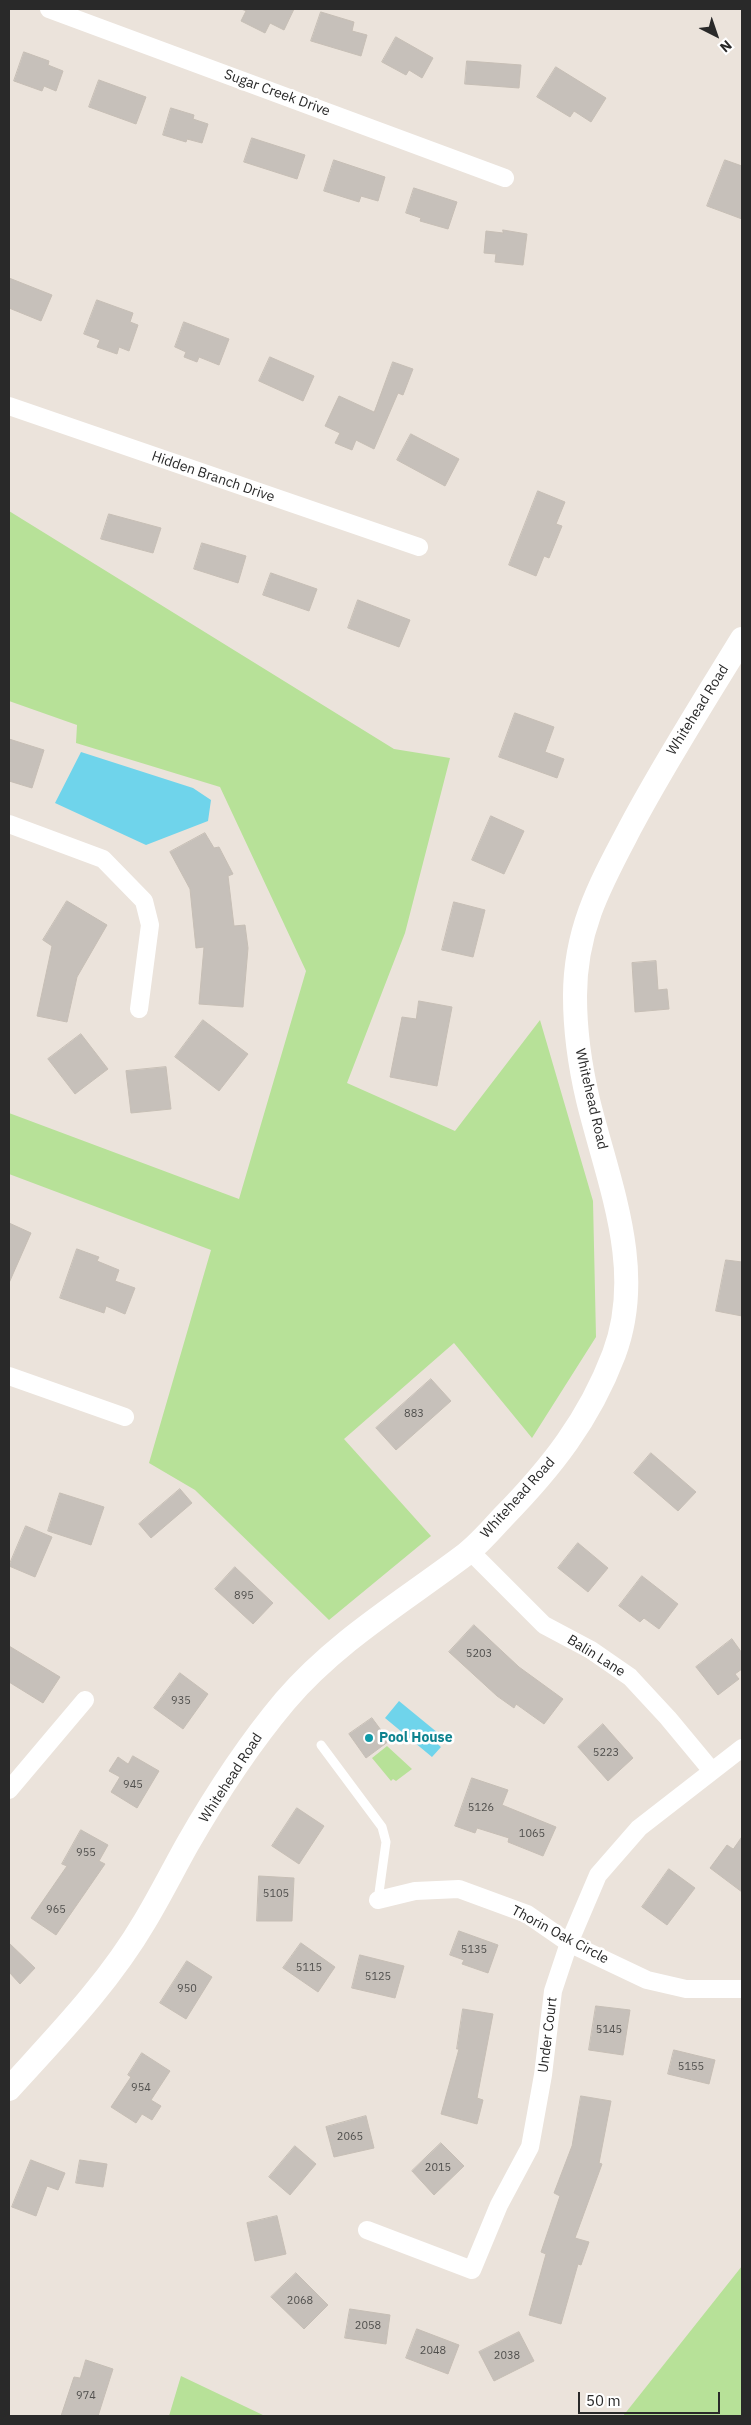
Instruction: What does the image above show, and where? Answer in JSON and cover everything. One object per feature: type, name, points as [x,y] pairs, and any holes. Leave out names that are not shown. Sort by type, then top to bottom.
[{"type":"street","name":"Sugar Creek Drive","points":[[49,9],[505,178]]},
{"type":"street","name":"Hidden Branch Drive","points":[[9,406],[418,547]]},
{"type":"street","name":"Whitehead Road","points":[[9,2089],[99,1990],[145,1922],[190,1841],[252,1744],[285,1701],[323,1661],[390,1607],[470,1551],[537,1483],[583,1422],[615,1352],[623,1316],[627,1260],[612,1186],[588,1098],[578,1042],[575,993],[581,938],[596,891],[650,790],[742,639]]},
{"type":"street","points":[[9,824],[102,859],[144,901],[150,925],[140,1009]]},
{"type":"street","points":[[9,1376],[125,1417]]},
{"type":"street","name":"Balin Lane","points":[[470,1551],[544,1625],[591,1650],[630,1677],[668,1718],[712,1771]]},
{"type":"street","points":[[9,1790],[85,1700]]},
{"type":"street","name":"Under Court","points":[[367,2230],[472,2270],[500,2202],[530,2147],[543,2075],[553,1992],[569,1943],[598,1875],[639,1828],[742,1748]]},
{"type":"street","name":"Thorin Oak Circle","points":[[378,1900],[415,1891],[460,1889],[527,1914],[569,1943],[647,1980],[686,1989],[742,1989]]},
{"type":"lane","points":[[321,1745],[382,1828],[386,1842],[378,1900]]},
{"type":"green space","points":[[9,511],[394,749],[450,758],[405,933],[347,1083],[455,1131],[540,1020],[593,1201],[596,1337],[532,1438],[454,1343],[344,1439],[431,1536],[329,1620],[195,1490],[149,1463],[211,1250],[9,1174],[9,1113],[239,1199],[306,971],[220,787],[76,743],[77,725],[9,701]]},
{"type":"green space","points":[[387,1746],[412,1769],[396,1781],[393,1779],[391,1781],[372,1758]]},
{"type":"green space","points":[[742,2266],[742,2416],[623,2416]]},
{"type":"green space","points":[[181,2376],[265,2416],[169,2416]]},
{"type":"water","points":[[81,752],[193,788],[211,800],[208,821],[146,845],[55,803]]},
{"type":"water","points":[[399,1701],[438,1733],[433,1740],[441,1747],[432,1757],[385,1718]]},
{"type":"building","points":[[241,9],[294,9],[284,30],[270,23],[265,33],[241,21],[246,11]]},
{"type":"building","points":[[321,12],[354,22],[352,31],[367,35],[361,56],[311,41]]},
{"type":"building","points":[[396,37],[433,58],[422,78],[409,70],[406,75],[382,62]]},
{"type":"building","points":[[24,52],[49,61],[48,65],[63,71],[56,91],[44,86],[42,91],[14,81]]},
{"type":"building","points":[[467,61],[521,65],[519,88],[465,84]]},
{"type":"building","points":[[556,67],[606,98],[591,122],[574,111],[570,117],[537,97]]},
{"type":"building","points":[[99,80],[146,97],[136,124],[89,107]]},
{"type":"building","points":[[171,108],[194,115],[193,119],[208,124],[202,143],[187,139],[186,142],[163,135]]},
{"type":"building","points":[[252,138],[305,155],[297,179],[244,162]]},
{"type":"building","points":[[334,160],[385,177],[378,201],[361,196],[359,202],[324,191]]},
{"type":"building","points":[[725,160],[742,166],[742,219],[707,206]]},
{"type":"building","points":[[414,188],[457,202],[448,229],[420,221],[421,218],[406,213]]},
{"type":"building","points":[[503,230],[527,234],[523,265],[495,262],[496,254],[484,253],[486,231],[503,233]]},
{"type":"building","points":[[9,278],[52,295],[41,321],[9,308]]},
{"type":"building","points":[[97,300],[133,313],[130,322],[138,325],[129,351],[119,347],[117,354],[97,347],[100,340],[84,334]]},
{"type":"building","points":[[184,322],[229,339],[219,365],[199,357],[197,362],[184,357],[186,352],[175,347]]},
{"type":"building","points":[[270,357],[314,376],[303,401],[259,381]]},
{"type":"building","points":[[393,362],[413,369],[403,395],[398,393],[374,449],[356,440],[352,450],[335,443],[340,433],[325,426],[339,396],[374,412]]},
{"type":"building","points":[[411,434],[459,459],[445,486],[397,460]]},
{"type":"building","points":[[538,491],[565,502],[556,524],[562,526],[549,558],[544,556],[536,576],[509,565]]},
{"type":"building","points":[[109,514],[161,528],[153,553],[101,539]]},
{"type":"building","points":[[202,543],[246,556],[238,583],[194,569]]},
{"type":"building","points":[[271,573],[317,589],[309,611],[263,595]]},
{"type":"building","points":[[358,600],[410,620],[399,647],[348,628]]},
{"type":"building","points":[[515,713],[554,727],[545,752],[564,759],[557,778],[499,757]]},
{"type":"building","points":[[9,739],[44,750],[32,788],[9,781]]},
{"type":"building","points":[[491,816],[524,831],[504,874],[472,860]]},
{"type":"building","points":[[205,833],[214,848],[219,847],[233,874],[228,876],[234,926],[245,925],[248,948],[243,1007],[199,1004],[204,947],[196,948],[190,889],[170,852]]},
{"type":"building","points":[[67,901],[107,925],[77,977],[67,1022],[37,1016],[52,946],[43,940]]},
{"type":"building","points":[[454,902],[485,910],[473,957],[442,950]]},
{"type":"building","points":[[656,961],[658,990],[667,989],[669,1009],[635,1012],[632,963]]},
{"type":"building","points":[[419,1001],[452,1007],[437,1086],[390,1077],[402,1017],[416,1019]]},
{"type":"building","points":[[203,1020],[248,1054],[219,1091],[175,1057]]},
{"type":"building","points":[[81,1034],[108,1069],[75,1094],[48,1059]]},
{"type":"building","points":[[166,1067],[171,1109],[131,1113],[126,1071]]},
{"type":"building","points":[[9,1223],[31,1233],[9,1283]]},
{"type":"building","points":[[77,1249],[99,1257],[97,1261],[119,1270],[115,1281],[135,1288],[125,1314],[106,1306],[104,1313],[60,1298]]},
{"type":"building","points":[[726,1260],[742,1262],[742,1316],[716,1311]]},
{"type":"building","points":[[431,1379],[451,1401],[396,1450],[376,1428]]},
{"type":"building","points":[[651,1453],[696,1492],[678,1511],[634,1473]]},
{"type":"building","points":[[180,1489],[192,1503],[151,1538],[139,1524]]},
{"type":"building","points":[[60,1493],[104,1507],[91,1545],[48,1531]]},
{"type":"building","points":[[26,1526],[52,1537],[35,1577],[9,1566]]},
{"type":"building","points":[[578,1543],[608,1568],[588,1592],[558,1568]]},
{"type":"building","points":[[235,1567],[273,1603],[253,1624],[215,1589]]},
{"type":"building","points":[[642,1576],[678,1604],[659,1629],[644,1618],[640,1622],[619,1606]]},
{"type":"building","points":[[474,1625],[519,1667],[563,1699],[544,1724],[516,1704],[514,1708],[497,1696],[449,1652]]},
{"type":"building","points":[[732,1639],[742,1653],[742,1669],[735,1674],[739,1679],[718,1695],[696,1667]]},
{"type":"building","points":[[9,1646],[60,1677],[43,1703],[9,1682]]},
{"type":"building","points":[[180,1673],[208,1694],[183,1729],[154,1708]]},
{"type":"building","name":"Pool House","points":[[372,1718],[389,1741],[366,1758],[349,1734]]},
{"type":"building","points":[[603,1724],[633,1758],[608,1781],[578,1747]]},
{"type":"building","points":[[133,1756],[159,1771],[137,1808],[111,1792],[120,1777],[109,1771],[118,1757],[128,1764]]},
{"type":"building","points":[[472,1778],[508,1790],[502,1805],[556,1827],[543,1856],[508,1842],[509,1838],[477,1828],[475,1833],[455,1826]]},
{"type":"building","points":[[297,1808],[324,1826],[299,1864],[272,1846]]},
{"type":"building","points":[[81,1830],[108,1845],[99,1861],[105,1864],[56,1935],[31,1918],[67,1866],[62,1864]]},
{"type":"building","points":[[742,1837],[742,1892],[710,1868],[727,1845],[733,1849]]},
{"type":"building","points":[[669,1869],[695,1888],[667,1925],[642,1907]]},
{"type":"building","points":[[259,1876],[294,1878],[292,1921],[257,1921]]},
{"type":"building","points":[[459,1931],[498,1945],[488,1973],[462,1964],[464,1960],[450,1955]]},
{"type":"building","points":[[9,1943],[35,1968],[20,1984],[9,1972]]},
{"type":"building","points":[[301,1943],[335,1967],[318,1992],[283,1968]]},
{"type":"building","points":[[360,1955],[404,1966],[395,1998],[352,1988]]},
{"type":"building","points":[[187,1961],[212,1977],[186,2019],[160,2003]]},
{"type":"building","points":[[596,2006],[630,2010],[623,2055],[589,2050]]},
{"type":"building","points":[[463,2009],[493,2014],[477,2098],[483,2100],[477,2124],[441,2114],[459,2049],[457,2049]]},
{"type":"building","points":[[674,2050],[715,2060],[709,2084],[668,2074]]},
{"type":"building","points":[[142,2053],[170,2071],[151,2100],[161,2106],[152,2120],[142,2114],[136,2123],[111,2107],[131,2077],[128,2075]]},
{"type":"building","points":[[581,2096],[611,2101],[599,2163],[602,2164],[575,2238],[589,2242],[581,2265],[578,2264],[561,2324],[529,2315],[546,2254],[541,2252],[560,2196],[554,2193],[572,2146]]},
{"type":"building","points":[[366,2116],[374,2148],[334,2157],[326,2127]]},
{"type":"building","points":[[441,2143],[464,2166],[434,2195],[412,2171]]},
{"type":"building","points":[[295,2146],[316,2164],[290,2195],[269,2177]]},
{"type":"building","points":[[31,2160],[65,2173],[58,2190],[47,2186],[36,2216],[12,2207]]},
{"type":"building","points":[[80,2160],[107,2164],[103,2187],[76,2183]]},
{"type":"building","points":[[277,2216],[286,2254],[255,2261],[247,2223]]},
{"type":"building","points":[[296,2273],[328,2305],[304,2329],[271,2297]]},
{"type":"building","points":[[350,2309],[390,2315],[386,2344],[345,2338]]},
{"type":"building","points":[[417,2329],[459,2345],[448,2374],[406,2358]]},
{"type":"building","points":[[519,2332],[534,2361],[494,2381],[479,2352]]},
{"type":"building","points":[[86,2360],[113,2369],[98,2416],[61,2416],[74,2377],[80,2378]]},
{"type":"place","name":"Pool House","points":[[369,1738]]}]
